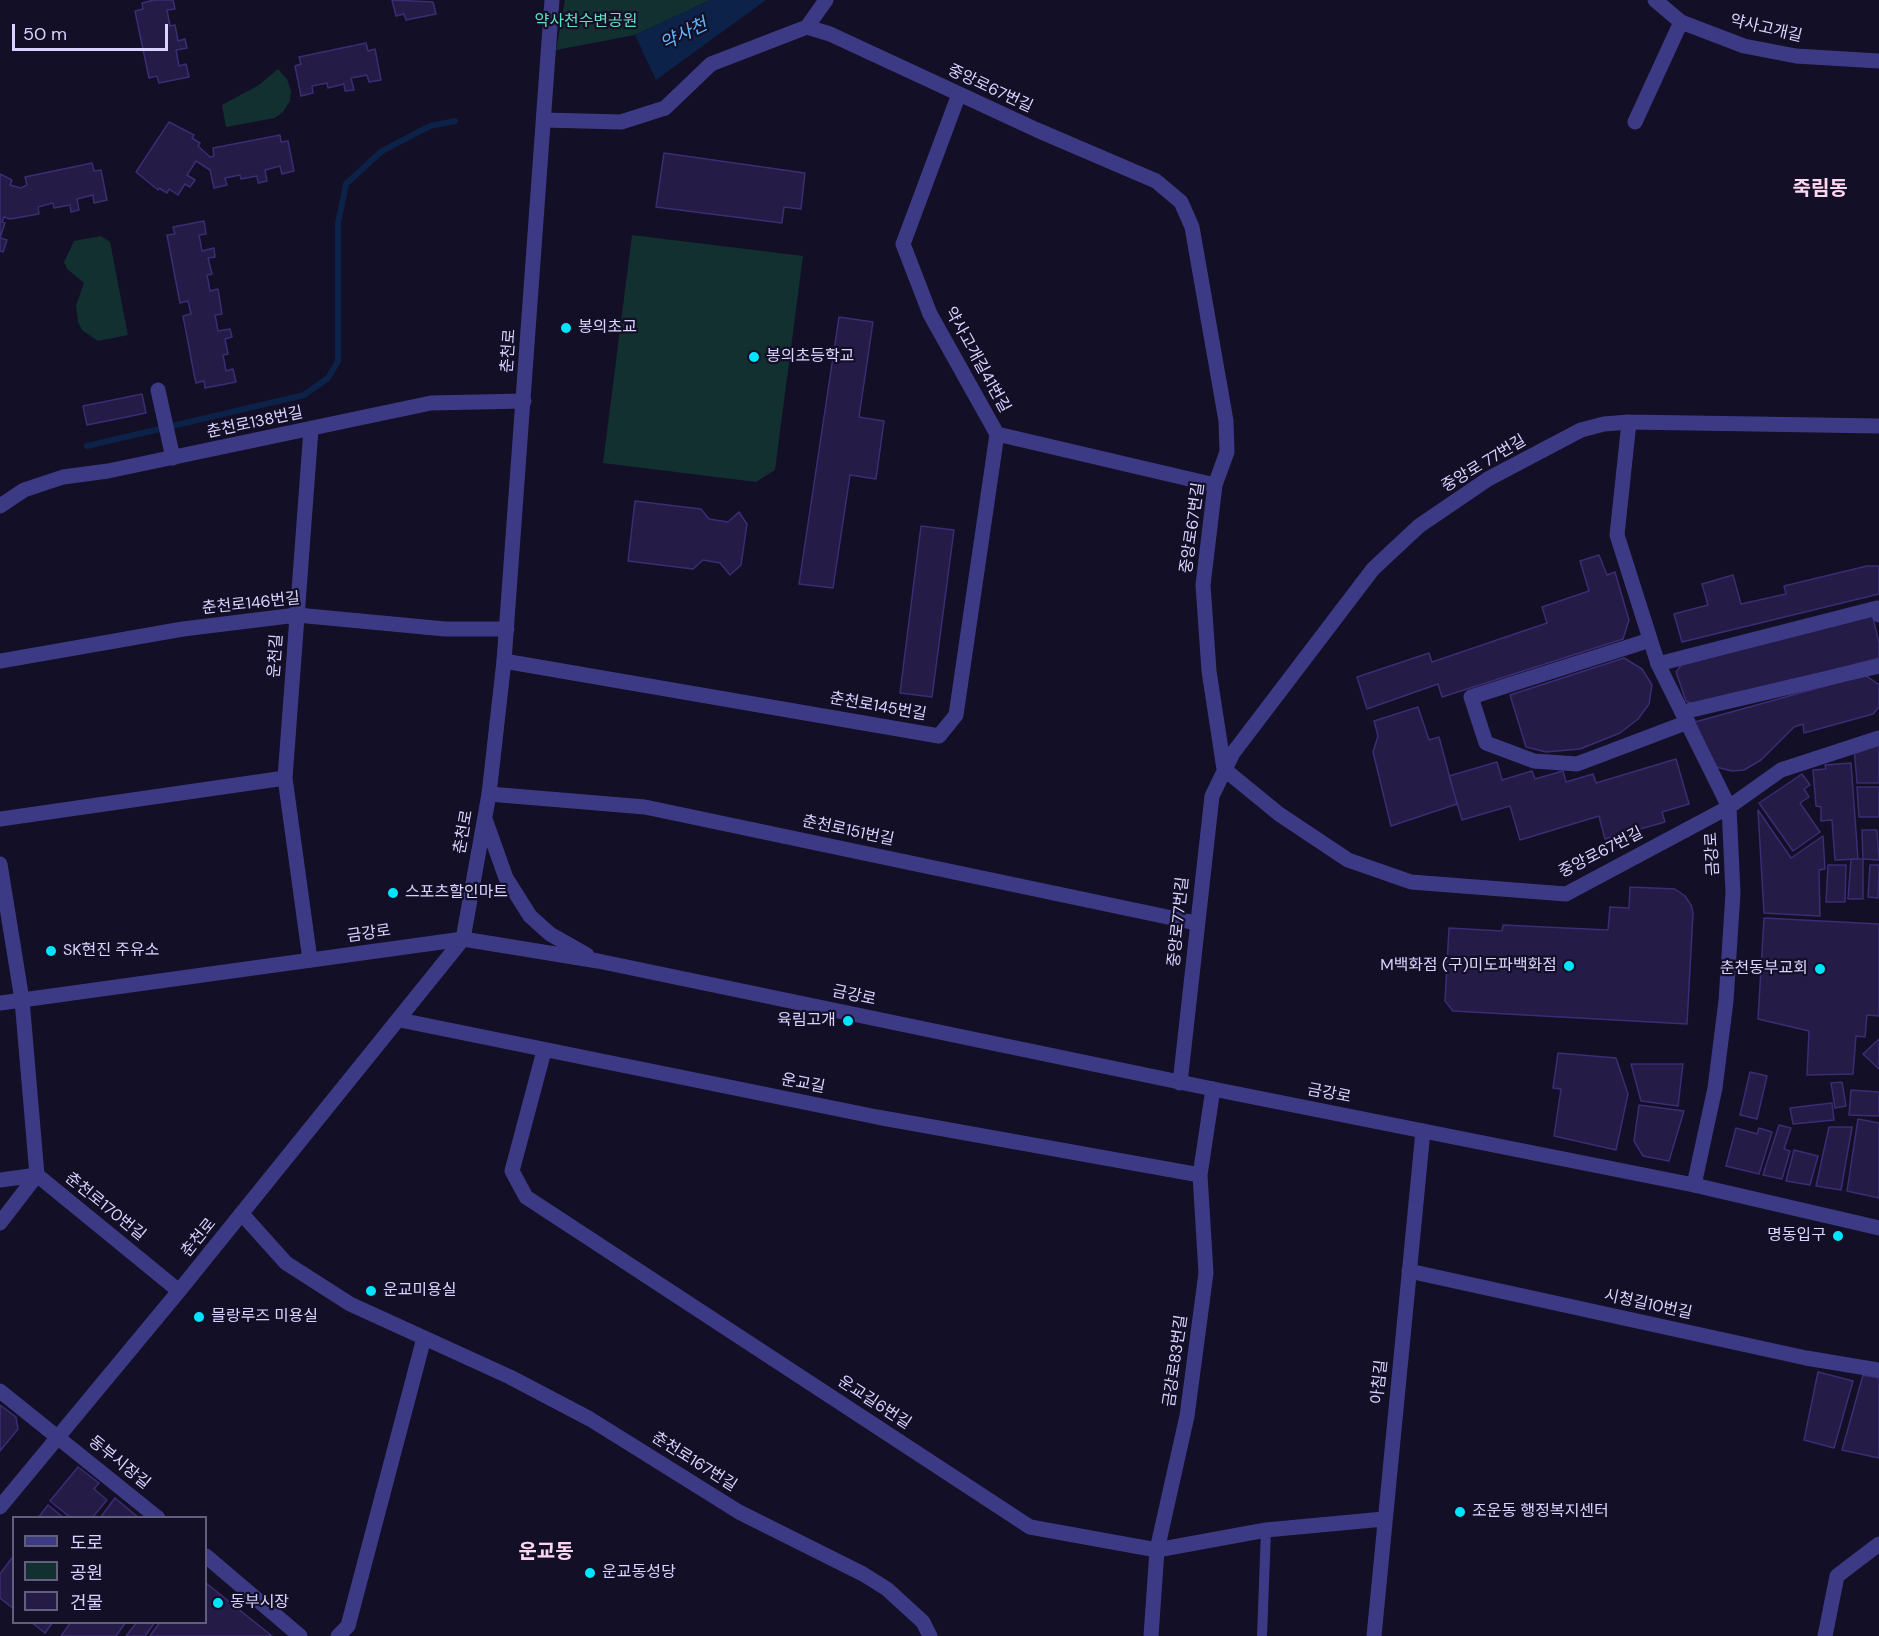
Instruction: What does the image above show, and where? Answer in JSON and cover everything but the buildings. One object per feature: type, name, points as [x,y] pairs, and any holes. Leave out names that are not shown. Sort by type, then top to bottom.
[{"type":"street","name":"춘천로","points":[[0,1507],[242,1214],[464,939],[489,794],[507,629],[552,0]]},
{"type":"street","points":[[544,120],[621,122],[665,108],[711,64],[807,27],[826,0]]},
{"type":"street","name":"약사고개길","points":[[1655,0],[1681,22],[1744,46],[1796,56],[1879,61]]},
{"type":"street","points":[[1635,122],[1681,22]]},
{"type":"street","name":"중앙로67번길","points":[[807,27],[830,34],[1156,181],[1181,202],[1192,227],[1227,421],[1227,452],[1215,485],[1203,585],[1209,671],[1224,769],[1280,814],[1348,860],[1411,882],[1566,894],[1728,807],[1781,771],[1879,738]]},
{"type":"street","name":"약사고개길41번길","points":[[959,94],[903,244],[930,314],[997,434],[1215,485]]},
{"type":"street","points":[[159,390],[173,458]]},
{"type":"street","name":"춘천로138번길","points":[[0,506],[24,490],[63,477],[173,458],[431,403],[524,401]]},
{"type":"street","points":[[1629,422],[1617,535],[1658,664],[1686,717],[1728,807]]},
{"type":"street","name":"중앙로 77번길","points":[[1224,769],[1233,753],[1373,568],[1419,526],[1488,479],[1581,430],[1604,423],[1629,422],[1879,426]]},
{"type":"street","name":"운천길","points":[[310,960],[285,778],[311,429]]},
{"type":"street","name":"춘천로145번길","points":[[504,661],[939,736],[956,715],[997,434]]},
{"type":"street","points":[[1658,664],[1877,608],[1879,615]]},
{"type":"street","name":"춘천로146번길","points":[[0,661],[183,629],[297,615],[445,628],[507,629]]},
{"type":"street","points":[[1650,640],[1471,697],[1486,743],[1534,761],[1577,764],[1686,717],[1879,666]]},
{"type":"street","name":"중앙로77번길","points":[[1180,1083],[1212,795],[1224,769]]},
{"type":"street","points":[[0,819],[285,778]]},
{"type":"street","name":"춘천로151번길","points":[[489,794],[645,807],[1196,923]]},
{"type":"street","name":"금강로","points":[[1694,1185],[1715,1088],[1726,1001],[1733,893],[1728,807]]},
{"type":"street","points":[[485,819],[506,878],[530,916],[550,934],[598,961]]},
{"type":"street","points":[[0,864],[22,1000],[37,1175],[0,1223]]},
{"type":"street","name":"금강로","points":[[0,1003],[464,939],[598,961],[1180,1083],[1694,1185],[1879,1228]]},
{"type":"street","name":"운교길","points":[[400,1020],[877,1117],[1200,1175]]},
{"type":"street","name":"운교길6번길","points":[[544,1050],[512,1171],[526,1197],[1030,1527],[1157,1550],[1266,1530],[1384,1519]]},
{"type":"street","name":"금강로83번길","points":[[1151,1636],[1157,1550],[1187,1416],[1206,1273],[1200,1175],[1213,1089]]},
{"type":"street","name":"아침길","points":[[1374,1636],[1423,1131]]},
{"type":"street","points":[[0,1180],[37,1175]]},
{"type":"street","name":"춘천로170번길","points":[[37,1175],[179,1291]]},
{"type":"street","name":"춘천로167번길","points":[[242,1214],[286,1263],[350,1304],[510,1377],[590,1419],[739,1512],[863,1574],[887,1589],[923,1622],[930,1636]]},
{"type":"street","name":"시청길10번길","points":[[1409,1271],[1806,1358],[1879,1370]]},
{"type":"street","points":[[338,1636],[348,1626],[424,1338]]},
{"type":"street","name":"동부시장길","points":[[0,1390],[156,1516]]},
{"type":"street","points":[[1825,1636],[1837,1576],[1879,1544]]},
{"type":"street","points":[[207,1557],[300,1636]]},
{"type":"lane","points":[[1262,1636],[1266,1530]]},
{"type":"green space","name":"약사천수변공원","points":[[565,0],[711,0],[635,35],[556,50]]},
{"type":"green space","points":[[278,69],[287,79],[291,91],[290,101],[283,112],[275,118],[226,127],[222,105],[259,85]]},
{"type":"green space","points":[[632,235],[803,256],[775,470],[756,482],[603,463]]},
{"type":"green space","points":[[101,236],[110,242],[128,335],[98,341],[82,330],[78,322],[76,305],[84,283],[67,269],[64,262],[74,241]]},
{"type":"water","name":"약사천","points":[[711,0],[766,0],[656,80],[635,35]]},
{"type":"waterway","points":[[87,446],[304,395],[328,378],[338,361],[338,223],[346,184],[382,151],[430,126],[455,121]]},
{"type":"place","name":"봉의초교","points":[[566,328]]},
{"type":"place","name":"봉의초등학교","points":[[754,357]]},
{"type":"place","name":"스포츠할인마트","points":[[393,893]]},
{"type":"place","name":"SK현진 주유소","points":[[51,951]]},
{"type":"place","name":"M백화점 (구)미도파백화점","points":[[1569,966]]},
{"type":"place","name":"춘천동부교회","points":[[1820,969]]},
{"type":"place","name":"육림고개","points":[[848,1021]]},
{"type":"place","name":"명동입구","points":[[1838,1236]]},
{"type":"place","name":"운교미용실","points":[[371,1291]]},
{"type":"place","name":"믈랑루즈 미용실","points":[[199,1317]]},
{"type":"place","name":"조운동 행정복지센터","points":[[1460,1512]]},
{"type":"place","name":"운교동성당","points":[[590,1573]]},
{"type":"place","name":"동부시장","points":[[218,1603]]},
{"type":"district","name":"죽림동","points":[[1820,190]]},
{"type":"district","name":"운교동","points":[[546,1553]]}]
